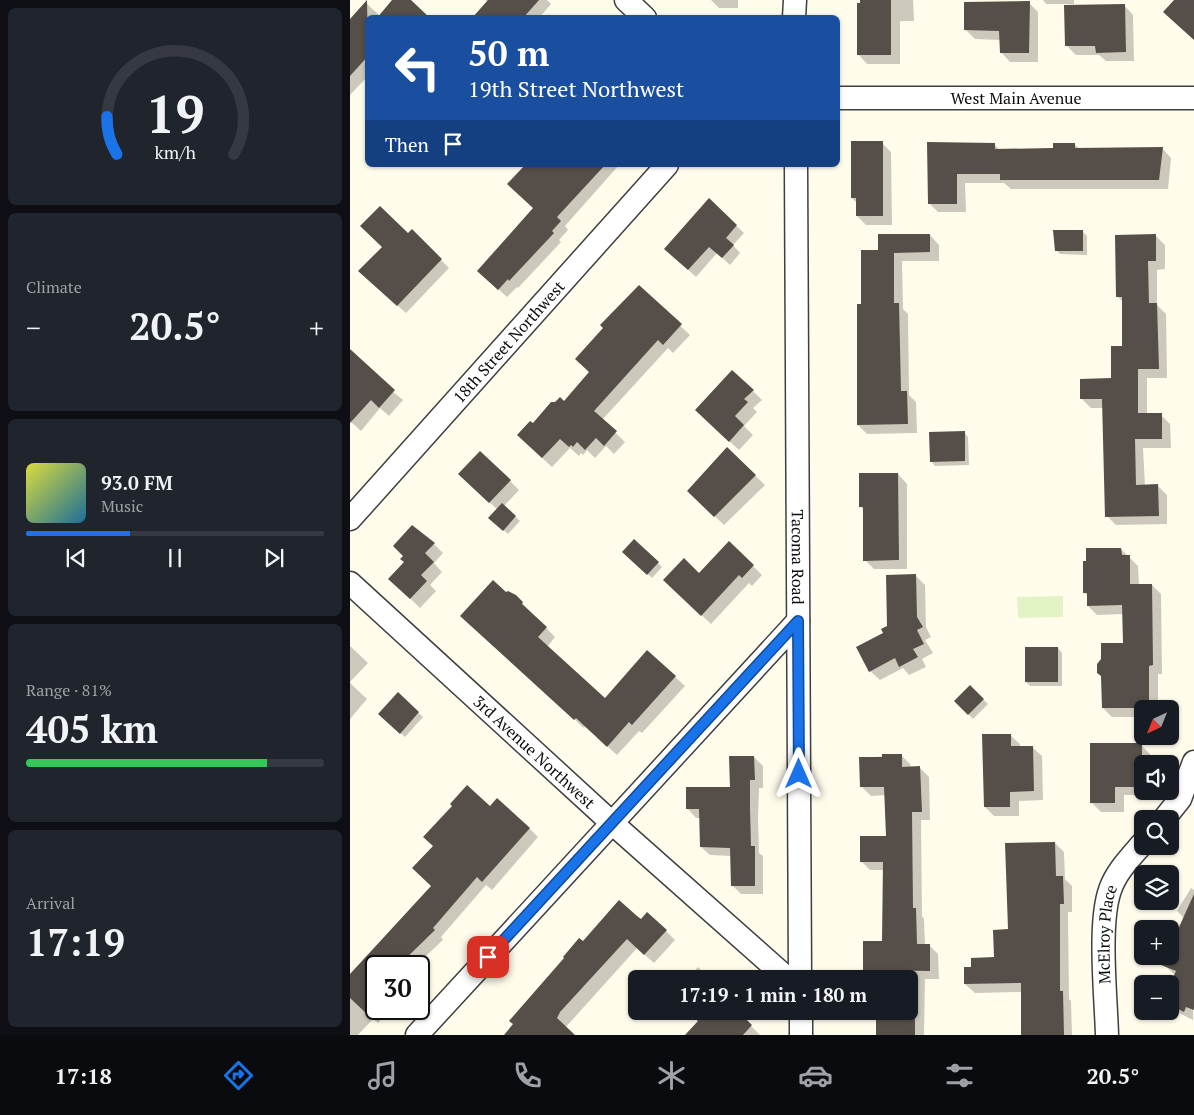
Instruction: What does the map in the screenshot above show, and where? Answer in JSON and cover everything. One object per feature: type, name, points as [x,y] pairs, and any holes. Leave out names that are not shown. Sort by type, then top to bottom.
[{"type":"street","points":[[626,0],[643,15]]},
{"type":"street","points":[[794,15],[795,0]]},
{"type":"street","name":"West Main Avenue","points":[[840,98],[1194,98]]},
{"type":"street","name":"18th Street Northwest","points":[[350,519],[665,167]]},
{"type":"street","name":"Tacoma Road","points":[[796,167],[800,970]]},
{"type":"street","name":"3rd Avenue Northwest","points":[[350,583],[612,823],[778,970]]},
{"type":"street","points":[[417,1035],[798,621]]},
{"type":"street","points":[[1171,810],[1180,798],[1194,762]]},
{"type":"street","name":"McElroy Place","points":[[1107,1035],[1104,930],[1106,903],[1116,877],[1134,854]]},
{"type":"street","points":[[800,1020],[801,1035]]},
{"type":"green space","points":[[1063,596],[1063,617],[1018,618],[1017,597]]},
{"type":"building","points":[[367,0],[365,59],[350,76],[350,19]]},
{"type":"building","points":[[392,0],[411,0],[427,15],[380,15]]},
{"type":"building","points":[[488,0],[539,0],[526,15],[475,15]]},
{"type":"building","points":[[860,0],[891,0],[891,55],[857,55],[857,3],[860,3]]},
{"type":"building","points":[[1174,0],[1194,0],[1194,40],[1163,12]]},
{"type":"building","points":[[1030,1],[1029,53],[1000,53],[999,31],[964,30],[964,2]]},
{"type":"building","points":[[1125,4],[1126,52],[1096,53],[1095,46],[1065,46],[1064,5]]},
{"type":"building","points":[[851,141],[883,141],[883,216],[856,216],[856,198],[851,198]]},
{"type":"building","points":[[927,142],[995,143],[995,149],[1053,148],[1053,143],[1075,143],[1075,148],[1163,147],[1159,180],[1000,180],[1000,174],[957,174],[957,204],[928,204]]},
{"type":"building","points":[[523,167],[603,167],[557,217],[561,221],[552,231],[554,233],[509,281],[508,279],[498,290],[477,271],[533,208],[507,184]]},
{"type":"building","points":[[709,198],[737,225],[726,238],[734,245],[722,258],[709,247],[688,270],[664,249]]},
{"type":"building","points":[[380,206],[408,233],[412,229],[442,259],[397,306],[358,271],[382,247],[360,226]]},
{"type":"building","points":[[1053,230],[1083,230],[1083,251],[1055,251]]},
{"type":"building","points":[[878,234],[930,234],[930,252],[894,253],[894,303],[899,303],[901,391],[907,391],[908,424],[857,425],[857,304],[861,304],[861,250],[878,250]]},
{"type":"building","points":[[1156,234],[1156,261],[1148,261],[1149,303],[1157,303],[1159,369],[1138,369],[1138,413],[1162,413],[1162,439],[1135,439],[1136,485],[1158,484],[1159,516],[1105,517],[1102,399],[1080,399],[1080,379],[1111,378],[1111,346],[1122,346],[1122,297],[1116,297],[1115,235]]},
{"type":"building","points":[[639,285],[682,324],[663,345],[658,340],[594,411],[617,431],[604,446],[596,438],[585,450],[577,442],[573,447],[571,445],[569,447],[560,439],[542,458],[517,435],[530,421],[533,423],[551,402],[555,402],[560,397],[564,401],[589,372],[575,359],[603,328],[600,325]]},
{"type":"building","points":[[350,349],[395,390],[379,408],[371,400],[350,423]]},
{"type":"building","points":[[732,370],[754,390],[744,399],[748,402],[735,416],[744,425],[729,442],[695,410]]},
{"type":"building","points":[[965,431],[965,461],[930,462],[929,432]]},
{"type":"building","points":[[727,447],[756,475],[714,517],[687,491]]},
{"type":"building","points":[[480,451],[511,480],[489,503],[458,474]]},
{"type":"building","points":[[859,473],[898,473],[899,560],[863,561],[863,507],[859,507]]},
{"type":"building","points":[[502,503],[516,516],[503,531],[488,518]]},
{"type":"building","points":[[412,525],[435,543],[425,553],[434,562],[421,575],[427,581],[410,599],[388,579],[404,562],[400,559],[403,556],[393,546]]},
{"type":"building","points":[[634,539],[659,562],[647,575],[622,552]]},
{"type":"building","points":[[729,541],[754,565],[742,578],[739,575],[701,616],[663,580],[684,558],[699,573]]},
{"type":"building","points":[[1086,548],[1121,548],[1122,555],[1130,555],[1130,584],[1152,584],[1153,665],[1149,666],[1149,700],[1134,700],[1134,708],[1102,708],[1101,676],[1097,673],[1097,664],[1101,659],[1101,643],[1123,643],[1122,605],[1087,606],[1087,593],[1083,593],[1083,561],[1086,561]]},
{"type":"building","points":[[916,574],[917,617],[923,627],[917,630],[924,644],[913,649],[918,657],[899,667],[895,658],[869,672],[856,647],[883,633],[881,629],[887,626],[886,575]]},
{"type":"building","points":[[493,580],[506,592],[508,591],[516,595],[523,602],[522,604],[547,627],[538,637],[605,698],[647,650],[676,676],[632,725],[629,722],[607,747],[576,718],[574,720],[460,616]]},
{"type":"building","points":[[1025,647],[1058,647],[1058,682],[1025,682]]},
{"type":"building","points":[[970,685],[984,699],[968,715],[954,701]]},
{"type":"building","points":[[398,692],[419,712],[400,734],[378,714]]},
{"type":"building","points":[[982,734],[1011,734],[1011,746],[1033,746],[1034,791],[1010,792],[1010,807],[984,807]]},
{"type":"building","points":[[1090,743],[1134,743],[1134,745],[1142,745],[1142,755],[1134,755],[1134,787],[1115,787],[1115,803],[1090,803]]},
{"type":"building","points":[[882,754],[902,754],[902,767],[920,766],[922,812],[912,812],[913,908],[916,908],[917,944],[930,944],[930,971],[863,970],[863,941],[882,941],[883,862],[860,862],[860,836],[886,836],[884,787],[860,787],[859,757],[882,757]]},
{"type":"building","points":[[729,756],[754,756],[755,780],[750,780],[750,809],[751,846],[755,846],[755,886],[731,886],[730,848],[700,847],[699,809],[686,809],[686,787],[730,787]]},
{"type":"building","points":[[467,785],[490,806],[497,798],[530,828],[482,882],[477,877],[433,928],[435,930],[409,955],[367,955],[431,886],[412,868],[433,846],[423,837],[452,806],[450,804]]},
{"type":"building","points":[[1055,842],[1056,876],[1063,876],[1064,904],[1060,904],[1060,991],[1063,991],[1064,1035],[1021,1035],[1021,983],[964,984],[964,967],[971,967],[971,958],[994,957],[993,930],[1008,929],[1005,843]]},
{"type":"building","points":[[1194,894],[1194,1010],[1186,1007],[1184,1012],[1179,1010],[1179,975],[1174,975],[1176,971],[1161,965],[1179,965],[1179,927]]},
{"type":"building","points":[[619,900],[641,919],[647,912],[667,930],[644,955],[627,939],[560,1012],[557,1018],[575,1035],[504,1035],[513,1024],[509,1021],[579,938],[583,941]]},
{"type":"building","points":[[365,958],[365,1012],[350,998],[350,974]]},
{"type":"building","points":[[697,1020],[747,1020],[752,1025],[743,1035],[685,1035],[698,1021]]},
{"type":"building","points":[[876,1020],[915,1020],[915,1035],[876,1035]]},
{"type":"route","points":[[488,957],[798,621],[799,774]]}]
